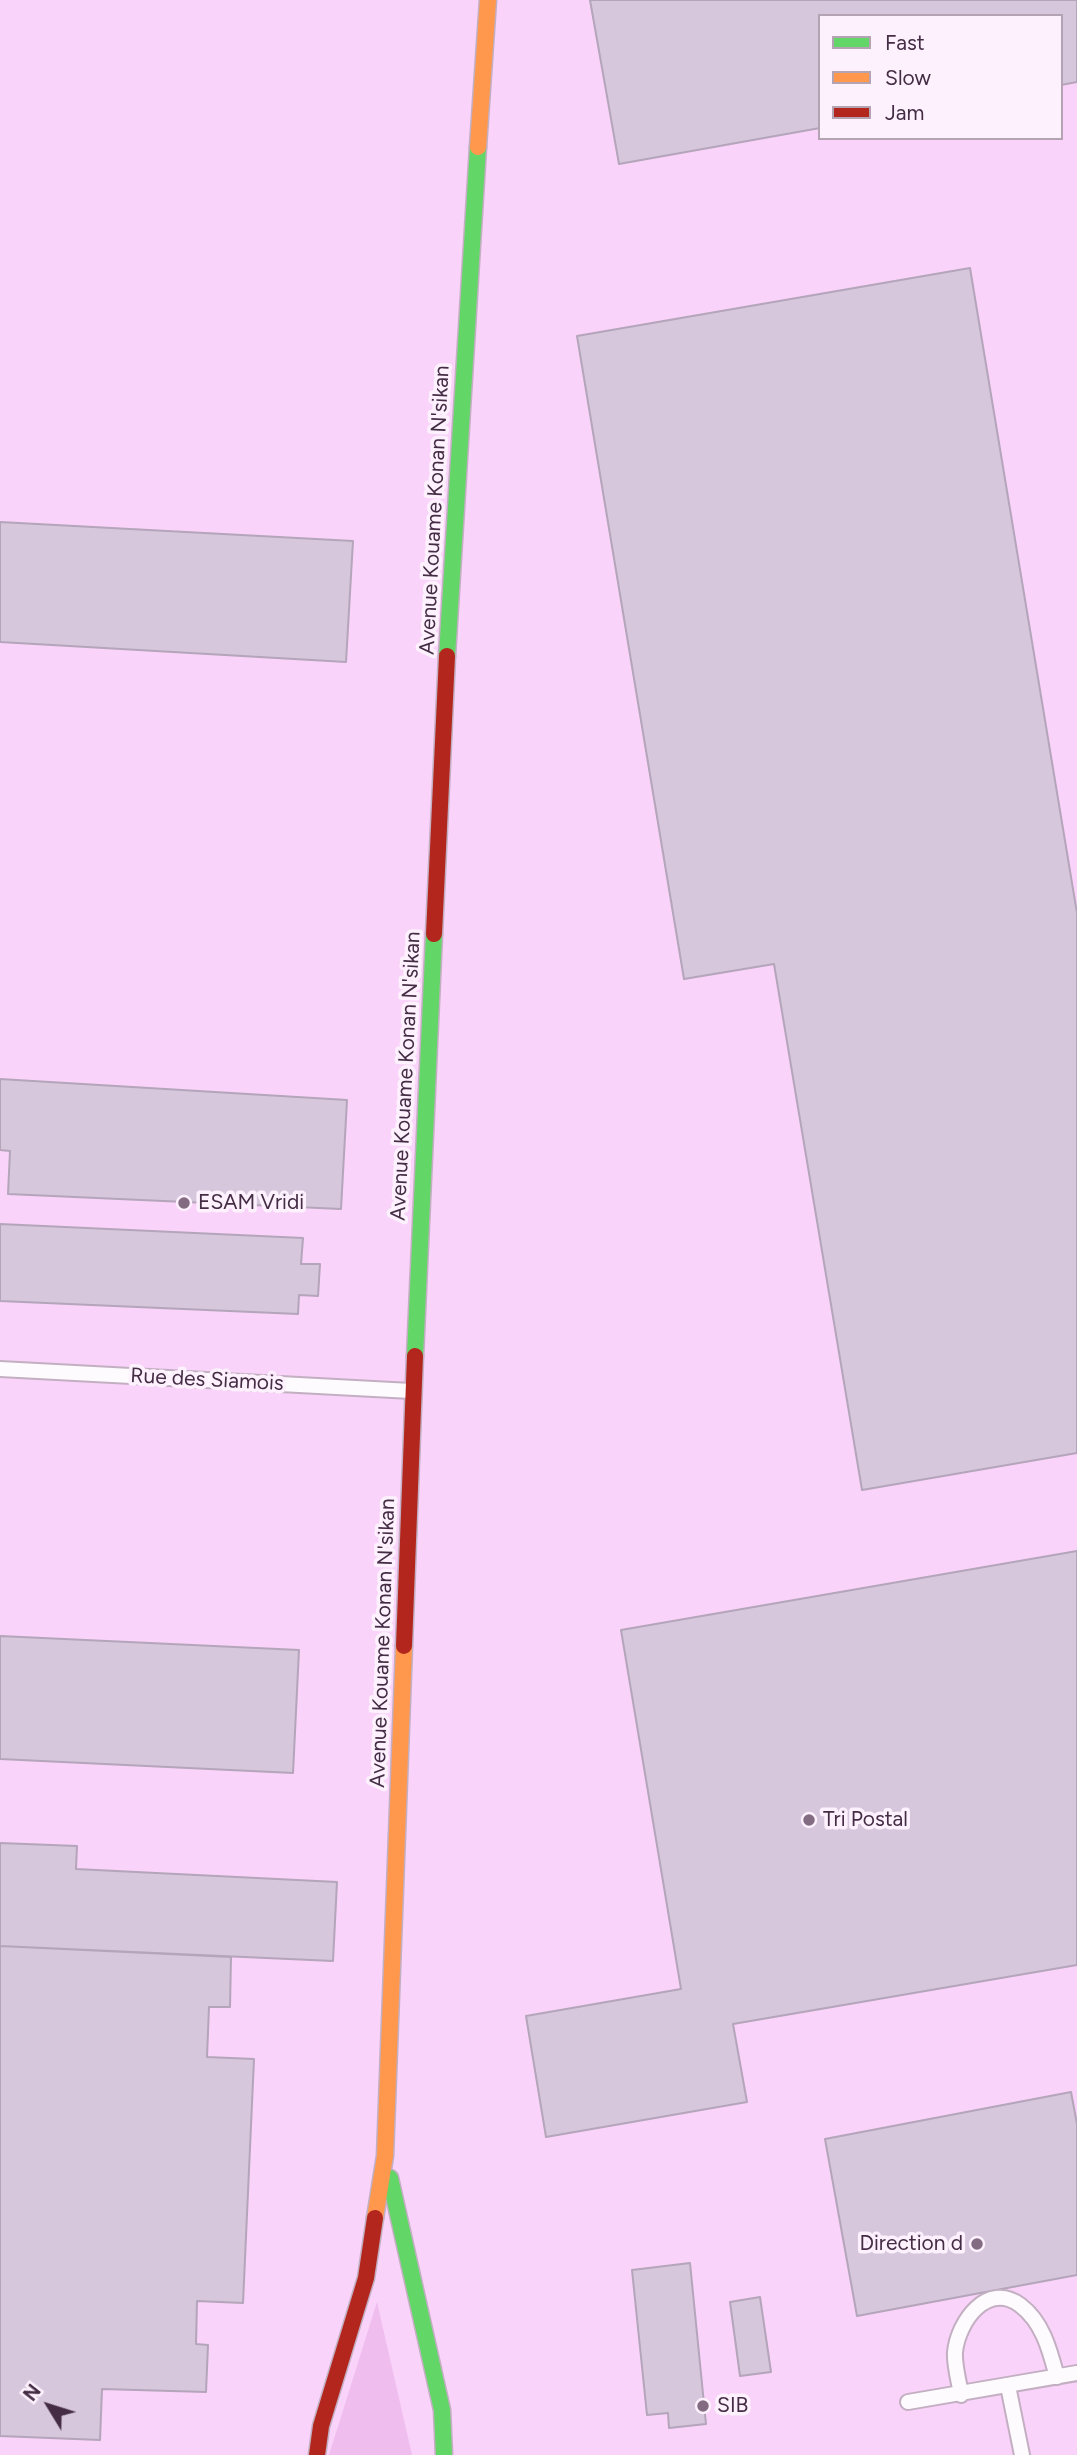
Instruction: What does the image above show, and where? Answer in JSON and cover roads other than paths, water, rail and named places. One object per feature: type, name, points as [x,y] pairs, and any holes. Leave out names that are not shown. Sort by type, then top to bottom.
[{"type":"street","name":"Avenue Kouame Konan N'sikan","points":[[317,2455],[321,2426],[366,2278],[385,2156],[413,1391],[454,506],[488,0]]},
{"type":"street","name":"Avenue Kouame Konan N'sikan","points":[[385,2156],[442,2410],[444,2455]]},
{"type":"lane","name":"Rue des Siamois","points":[[0,1368],[413,1391]]},
{"type":"lane","points":[[961,2395],[955,2354],[959,2330],[969,2313],[984,2302],[998,2298],[1019,2304],[1034,2319],[1047,2342],[1057,2377]]},
{"type":"lane","points":[[908,2402],[1077,2373]]},
{"type":"lane","points":[[1008,2386],[1023,2455]]},
{"type":"place","name":"ESAM Vridi","points":[[184,1203]]},
{"type":"place","name":"Tri Postal","points":[[809,1820]]},
{"type":"place","name":"Direction d","points":[[977,2244]]},
{"type":"place","name":"SIB","points":[[703,2406]]}]
